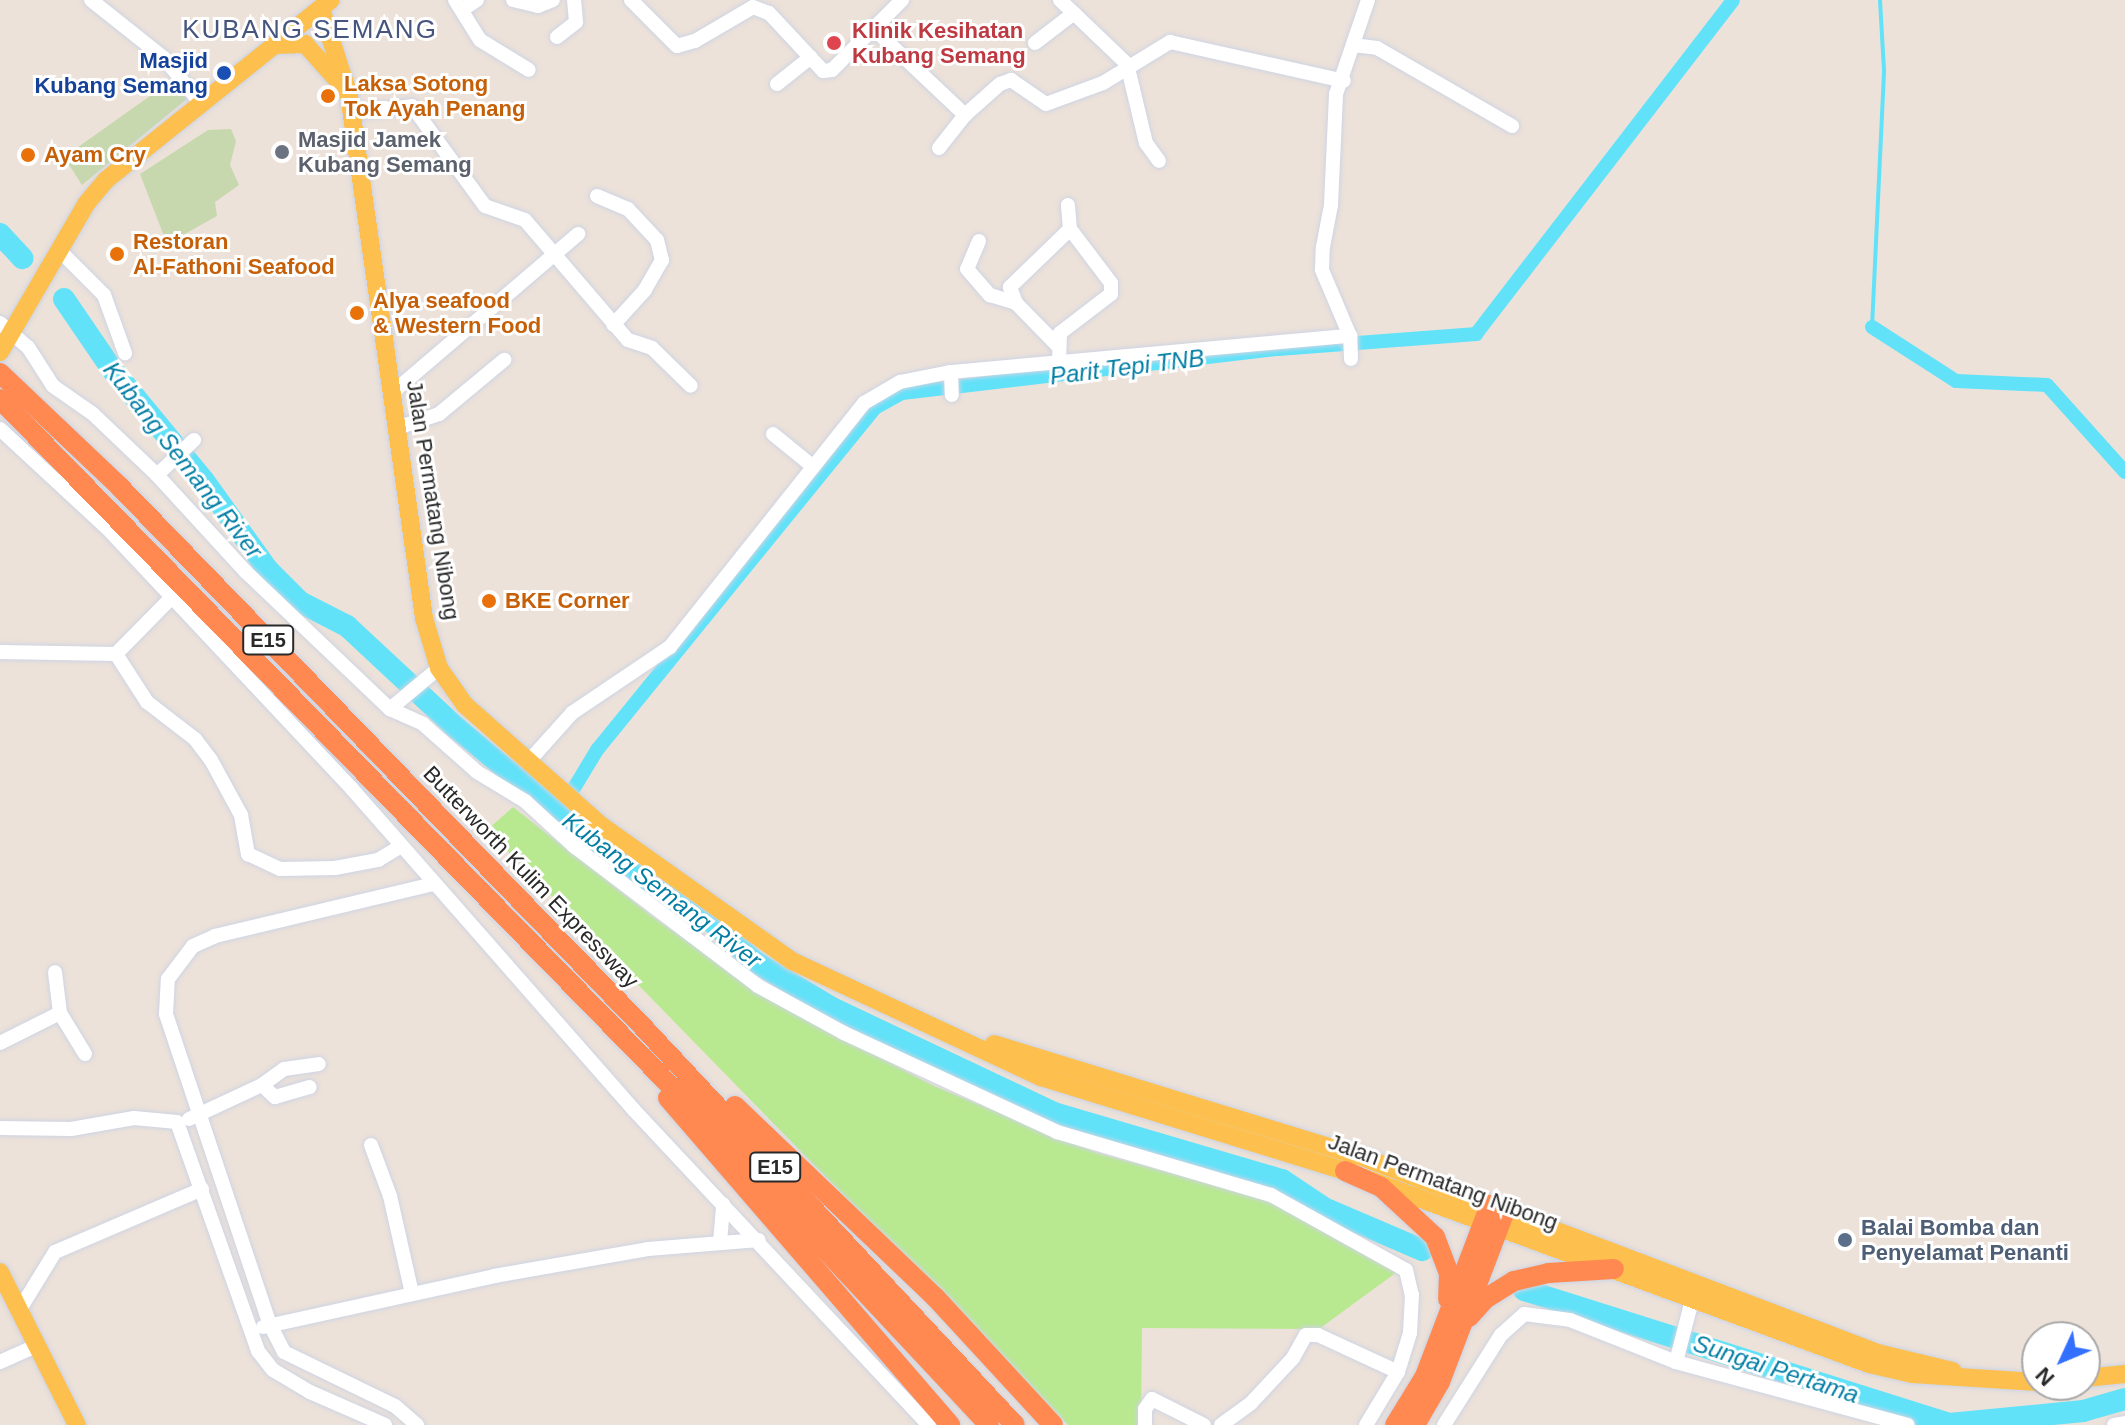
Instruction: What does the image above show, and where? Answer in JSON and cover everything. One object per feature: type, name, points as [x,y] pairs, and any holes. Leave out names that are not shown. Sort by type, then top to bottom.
[{"type":"highway","name":"Butterworth Kulim Expressway","points":[[0,373],[120,487],[644,1028],[1015,1425]]},
{"type":"highway","name":"Butterworth Kulim Expressway","points":[[0,399],[627,1044],[989,1425]]},
{"type":"highway","points":[[644,1028],[738,1108],[935,1297],[1053,1425]]},
{"type":"highway","points":[[627,1044],[701,1143],[950,1425]]},
{"type":"highway","points":[[1345,1171],[1381,1187],[1435,1237],[1449,1273],[1454,1322]]},
{"type":"highway","points":[[1415,1425],[1495,1216]]},
{"type":"highway","points":[[1454,1322],[1514,1281],[1548,1273],[1614,1269]]},
{"type":"highway","points":[[1395,1425],[1433,1379]]},
{"type":"main road","points":[[0,352],[9,327],[106,180],[326,4]]},
{"type":"main road","name":"Jalan Permatang Nibong","points":[[326,4],[350,104],[432,672],[602,826],[792,961],[1041,1077],[1495,1216],[1878,1353],[1977,1380]]},
{"type":"main road","points":[[276,45],[294,42],[317,53],[350,104]]},
{"type":"main road","name":"Jalan Permatang Nibong","points":[[896,1012],[1370,1160],[1614,1269],[1692,1308],[1869,1364],[1912,1374],[2021,1381]]},
{"type":"main road","points":[[0,1272],[77,1425]]},
{"type":"main road","points":[[2101,1376],[2125,1374]]},
{"type":"street","points":[[91,0],[164,58],[202,105]]},
{"type":"street","points":[[477,0],[458,5],[480,40],[529,70]]},
{"type":"street","points":[[513,0],[538,6],[553,0]]},
{"type":"street","points":[[557,37],[576,22],[574,0]]},
{"type":"street","points":[[631,0],[677,46],[695,41],[753,7],[769,13],[823,71],[832,70],[902,0]]},
{"type":"street","points":[[1060,0],[1127,64],[1146,143],[1159,161]]},
{"type":"street","points":[[529,761],[572,713],[670,647],[811,465],[864,403],[900,382],[1059,362],[1351,348],[1322,270],[1331,205],[1331,119],[1368,0]]},
{"type":"street","points":[[1035,43],[1074,13]]},
{"type":"street","points":[[875,30],[965,115]]},
{"type":"street","points":[[939,148],[965,115],[1011,80],[1046,104],[1103,83],[1127,64],[1170,42],[1344,81]]},
{"type":"street","points":[[1353,45],[1377,48],[1512,126]]},
{"type":"street","points":[[777,84],[811,57]]},
{"type":"street","points":[[350,104],[412,106],[485,206],[522,217],[613,325],[628,340],[652,348],[691,386]]},
{"type":"street","points":[[597,196],[628,209],[657,240],[662,260],[645,290],[613,325]]},
{"type":"street","points":[[1059,362],[1057,345],[1060,333],[1111,294],[1111,283],[1070,229],[1068,205]]},
{"type":"street","points":[[1057,345],[1016,303],[1010,287],[1070,229]]},
{"type":"street","points":[[392,393],[556,257],[578,234]]},
{"type":"street","points":[[979,241],[967,269],[990,295],[1016,303]]},
{"type":"street","points":[[56,254],[104,295],[125,353]]},
{"type":"street","points":[[9,327],[28,347],[53,386],[162,470],[246,572],[393,706],[423,724],[477,772],[508,787],[575,847],[758,986],[844,1033],[1057,1132],[1271,1195],[1406,1270],[1412,1295],[1410,1333],[1398,1372],[1366,1425]]},
{"type":"street","points":[[397,428],[433,418],[504,360]]},
{"type":"street","points":[[951,374],[953,394]]},
{"type":"street","points":[[0,429],[108,529],[401,846],[723,1204],[929,1425]]},
{"type":"street","points":[[773,434],[811,465]]},
{"type":"street","points":[[162,470],[191,442]]},
{"type":"street","points":[[0,652],[116,654],[171,598]]},
{"type":"street","points":[[116,654],[147,702],[195,739],[211,760],[241,815],[248,854],[280,869],[335,868],[378,860],[401,846]]},
{"type":"street","points":[[393,706],[432,672]]},
{"type":"street","points":[[417,1425],[395,1406],[304,1366],[284,1352],[270,1325],[166,1014],[168,979],[193,946],[215,936],[433,884]]},
{"type":"street","points":[[55,972],[60,1013],[85,1054]]},
{"type":"street","points":[[0,1043],[60,1013]]},
{"type":"street","points":[[0,1128],[71,1129],[134,1118],[177,1122],[198,1116],[262,1085],[284,1069],[319,1064]]},
{"type":"street","points":[[262,1085],[275,1097],[310,1087]]},
{"type":"street","points":[[177,1122],[258,1351],[273,1370],[385,1425]]},
{"type":"street","points":[[371,1145],[390,1196],[412,1294]]},
{"type":"street","points":[[20,1309],[55,1252],[202,1189]]},
{"type":"street","points":[[720,1242],[723,1204]]},
{"type":"street","points":[[251,1329],[412,1294],[648,1249],[759,1240]]},
{"type":"street","points":[[1679,1355],[1692,1308]]},
{"type":"street","points":[[1444,1425],[1501,1335],[1524,1314],[1570,1320],[1908,1425]]},
{"type":"street","points":[[1221,1425],[1251,1403],[1293,1358],[1306,1335],[1318,1335],[1398,1372]]},
{"type":"street","points":[[0,1362],[38,1345]]},
{"type":"street","points":[[1145,1425],[1145,1409],[1152,1399],[1204,1425]]},
{"type":"street","points":[[2114,1425],[2125,1423]]},
{"type":"green space","points":[[171,81],[187,99],[82,185],[64,157]]},
{"type":"green space","points":[[231,129],[236,141],[230,165],[239,185],[215,202],[217,216],[167,244],[140,174],[208,130]]},
{"type":"green space","points":[[513,807],[653,917],[774,1002],[934,1086],[1097,1153],[1270,1200],[1397,1272],[1319,1329],[1142,1328],[1141,1425],[1068,1425],[487,830]]},
{"type":"waterway","name":"Parit Tepi TNB","points":[[559,813],[597,750],[875,408],[902,393],[1278,349],[1476,334],[1733,0]]},
{"type":"waterway","points":[[1872,327],[1884,70],[1880,0]]},
{"type":"waterway","name":"Kubang Semang River","points":[[0,234],[22,258]]},
{"type":"waterway","name":"Kubang Semang River","points":[[64,299],[111,368],[204,481],[268,570],[300,602],[347,626],[453,725],[609,854],[649,886],[711,921],[754,961],[832,1008],[1054,1113],[1282,1180],[1324,1208],[1422,1250]]},
{"type":"waterway","points":[[1872,327],[1956,381],[2047,385],[2125,472]]},
{"type":"waterway","name":"Sungai Pertama","points":[[1524,1290],[1949,1424],[2083,1411],[2125,1399]]},
{"type":"place","name":"Klinik Kesihatan Kubang Semang","points":[[834,43]]},
{"type":"place","name":"Masjid Kubang Semang","points":[[224,73]]},
{"type":"place","name":"Laksa Sotong Tok Ayah Penang","points":[[328,96]]},
{"type":"place","name":"Masjid Jamek Kubang Semang","points":[[282,152]]},
{"type":"place","name":"Ayam Cry","points":[[28,155]]},
{"type":"place","name":"Restoran Al-Fathoni Seafood","points":[[117,254]]},
{"type":"place","name":"Alya seafood & Western Food","points":[[357,313]]},
{"type":"place","name":"BKE Corner","points":[[489,601]]},
{"type":"place","name":"Balai Bomba dan Penyelamat Penanti","points":[[1845,1240]]},
{"type":"district","name":"KUBANG SEMANG","points":[[310,30]]}]
